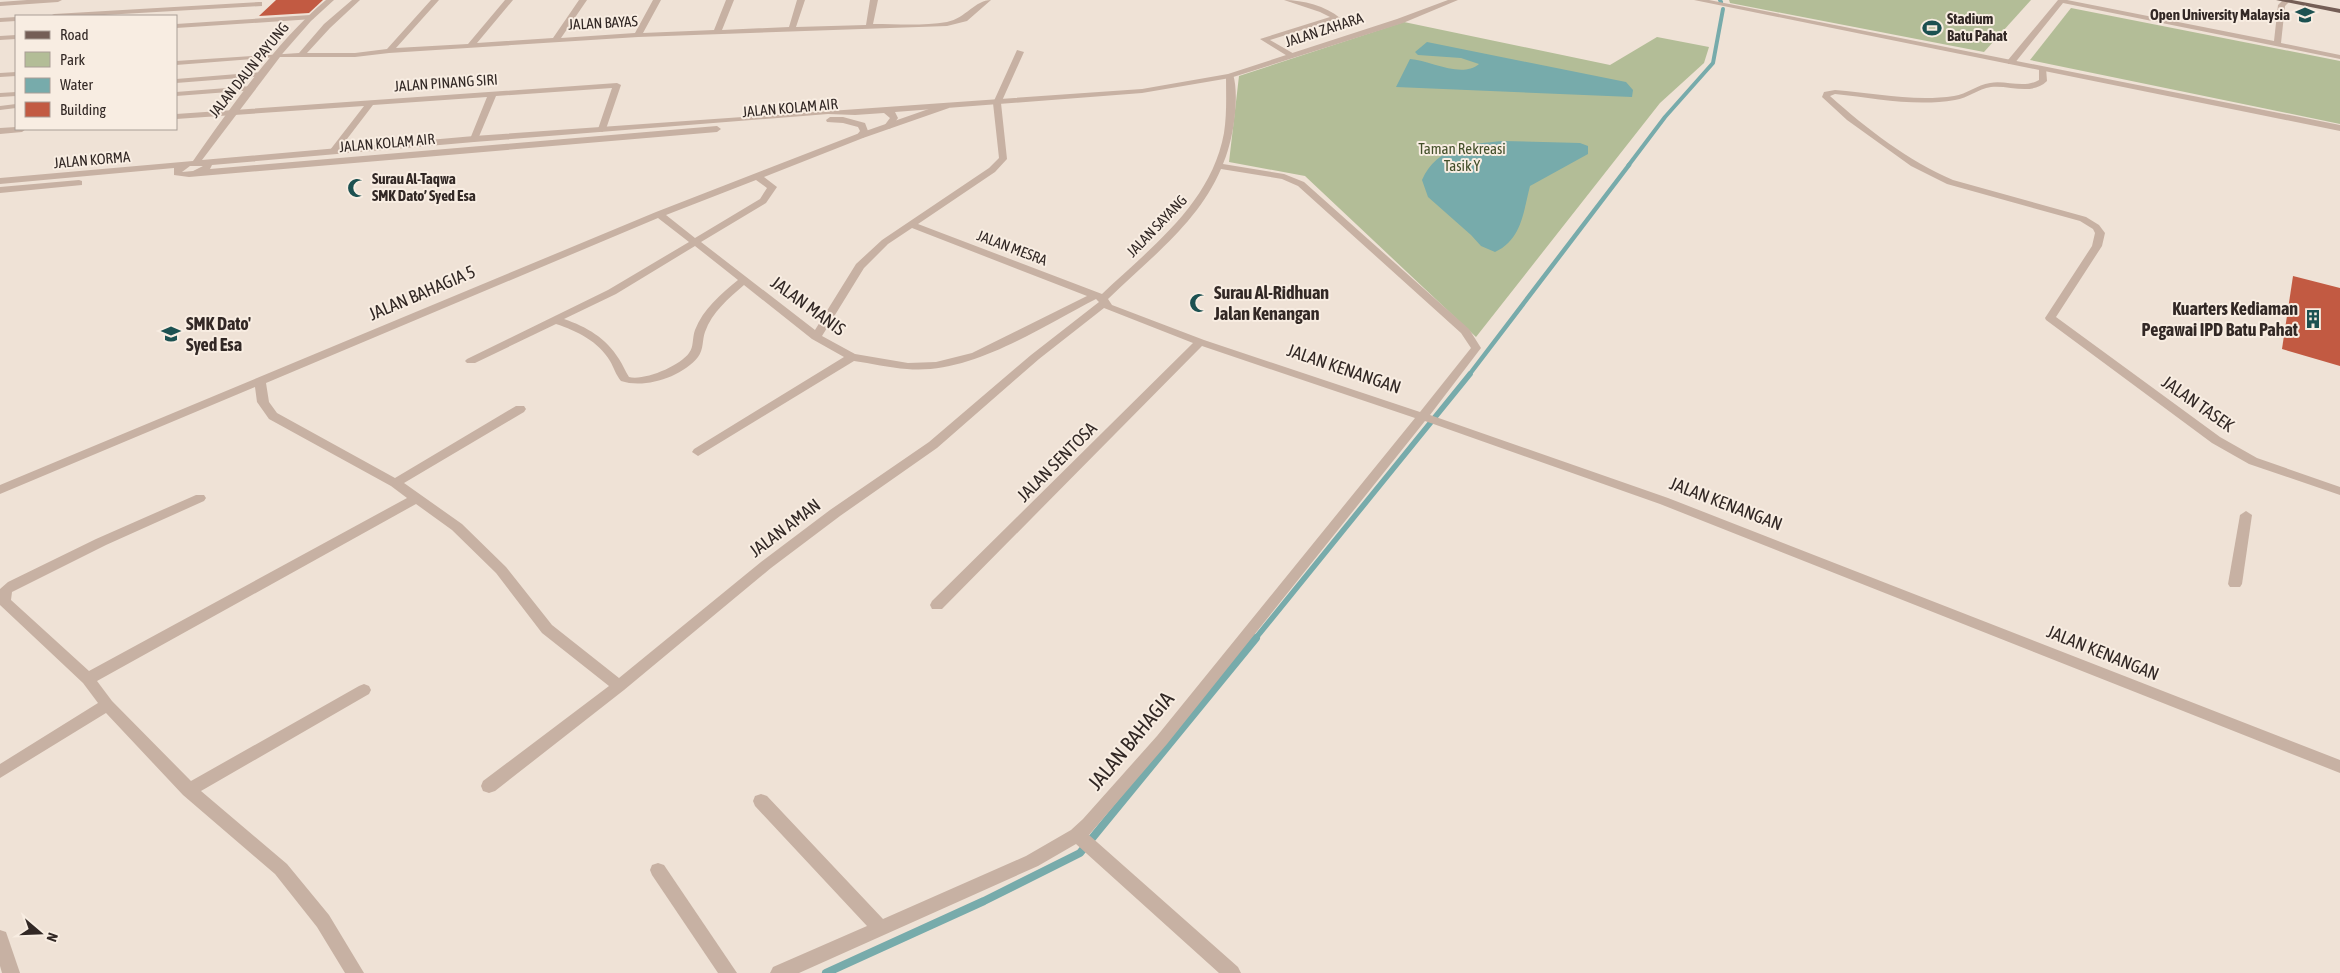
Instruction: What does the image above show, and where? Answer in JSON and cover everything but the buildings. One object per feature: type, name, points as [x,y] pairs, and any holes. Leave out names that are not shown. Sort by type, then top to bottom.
[{"type":"main road","points":[[2284,2],[2340,11]]},
{"type":"street","points":[[0,4],[18,1],[58,0]]},
{"type":"street","name":"JALAN DAUN PAYUNG","points":[[196,173],[207,168],[207,164],[200,163],[231,113],[310,17],[330,0]]},
{"type":"street","points":[[301,55],[327,26],[356,0]]},
{"type":"street","points":[[389,51],[434,0]]},
{"type":"street","points":[[471,45],[509,0]]},
{"type":"street","points":[[556,40],[583,0]]},
{"type":"street","points":[[638,35],[657,0]]},
{"type":"street","points":[[717,32],[730,0]]},
{"type":"street","points":[[792,29],[801,0]]},
{"type":"street","points":[[868,26],[874,0]]},
{"type":"street","name":"JALAN BAYAS","points":[[178,63],[278,55],[355,55],[471,45],[638,35],[956,23],[973,13],[987,0]]},
{"type":"street","points":[[1288,0],[1323,10],[1336,18],[1264,39],[1292,55]]},
{"type":"street","name":"JALAN ZAHARA","points":[[946,106],[1142,91],[1230,76],[1400,21],[1454,0]]},
{"type":"street","points":[[1698,0],[2340,128]]},
{"type":"street","points":[[2275,0],[2284,2],[2277,45]]},
{"type":"street","points":[[2011,62],[2061,1],[2340,57]]},
{"type":"street","points":[[242,21],[261,2]]},
{"type":"street","points":[[86,15],[261,2]]},
{"type":"street","points":[[118,14],[126,6]]},
{"type":"street","points":[[178,26],[310,17]]},
{"type":"street","points":[[0,20],[15,19]]},
{"type":"street","points":[[0,38],[15,36]]},
{"type":"street","points":[[816,337],[860,266],[885,242],[909,224],[992,170],[1003,159],[997,103],[1020,52]]},
{"type":"street","name":"JALAN TASEK","points":[[2042,68],[2043,81],[2037,86],[1987,86],[1956,98],[1911,100],[1835,92],[1827,94],[1826,97],[1850,118],[1929,174],[1950,182],[2083,219],[2096,226],[2100,233],[2097,246],[2050,318],[2216,440],[2253,461],[2340,491]]},
{"type":"street","points":[[0,75],[15,74]]},
{"type":"street","points":[[178,81],[262,74]]},
{"type":"street","name":"JALAN SAYANG","points":[[1101,299],[1175,231],[1205,195],[1219,166],[1227,137],[1232,92],[1230,76]]},
{"type":"street","name":"JALAN PINANG SIRI","points":[[178,117],[617,85],[602,129]]},
{"type":"street","points":[[178,94],[252,88]]},
{"type":"street","points":[[474,139],[494,93]]},
{"type":"street","points":[[0,95],[15,94]]},
{"type":"street","points":[[334,150],[371,102]]},
{"type":"street","points":[[0,108],[15,106]]},
{"type":"street","points":[[855,113],[946,106]]},
{"type":"street","name":"JALAN BAHAGIA 5","points":[[0,490],[659,214],[860,136],[946,106]]},
{"type":"street","points":[[886,111],[893,115],[894,118],[888,126]]},
{"type":"street","name":"JALAN KOLAM AIR","points":[[186,165],[334,150],[602,129],[828,112],[855,113]]},
{"type":"street","name":"JALAN KOLAM AIR","points":[[179,174],[818,120],[840,118],[855,113]]},
{"type":"street","points":[[818,120],[854,122],[862,125],[864,131],[860,136]]},
{"type":"street","points":[[0,130],[15,129]]},
{"type":"street","points":[[179,174],[177,171],[186,165]]},
{"type":"street","name":"JALAN KORMA","points":[[0,181],[186,165]]},
{"type":"street","name":"JALAN BAHAGIA","points":[[779,973],[1081,838],[1090,824],[1162,740],[1426,418],[1476,348],[1469,336],[1301,184],[1284,177],[1219,166]]},
{"type":"street","name":"JALAN KORMA","points":[[0,190],[179,174]]},
{"type":"street","points":[[470,361],[612,292],[763,201],[770,193],[772,187],[757,176]]},
{"type":"street","name":"JALAN MANIS","points":[[659,214],[816,337],[852,357],[908,366],[936,365],[976,356],[1101,299]]},
{"type":"street","name":"JALAN MESRA","points":[[909,224],[1101,299]]},
{"type":"street","points":[[556,320],[595,336],[606,346],[619,366],[622,376],[629,381],[652,379],[691,359],[699,347],[698,334],[712,310],[743,281]]},
{"type":"street","name":"JALAN KENANGAN","points":[[1101,299],[1108,307],[1200,342],[1426,418],[1708,517],[2337,767]]},
{"type":"street","name":"JALAN AMAN","points":[[489,786],[619,686],[766,565],[835,513],[933,445],[1101,299]]},
{"type":"street","name":"JALAN SENTOSA","points":[[937,605],[1200,342]]},
{"type":"street","points":[[698,452],[852,357]]},
{"type":"street","points":[[260,380],[263,402],[273,416],[395,483],[457,527],[501,570],[547,629],[619,686]]},
{"type":"street","points":[[395,483],[520,409]]},
{"type":"street","points":[[200,498],[101,542],[6,590],[4,601],[88,679],[107,705],[190,790],[281,870],[323,921],[355,973]]},
{"type":"street","points":[[88,679],[417,498]]},
{"type":"street","points":[[2235,584],[2246,515]]},
{"type":"street","points":[[190,790],[364,690]]},
{"type":"street","points":[[0,772],[107,705]]},
{"type":"street","points":[[761,801],[880,928]]},
{"type":"street","points":[[1081,838],[1232,973]]},
{"type":"street","points":[[658,870],[728,973]]},
{"type":"street","points":[[0,938],[11,973]]},
{"type":"green space","name":"Stadium Batu Pahat","points":[[1729,0],[2031,0],[1984,52],[1730,3]]},
{"type":"green space","points":[[2071,8],[2340,61],[2340,124],[2030,60]]},
{"type":"green space","name":"Taman Rekreasi Tasik Y","points":[[1404,22],[1610,65],[1657,37],[1709,47],[1704,63],[1660,103],[1476,337],[1305,176],[1229,162],[1239,76]]},
{"type":"water","points":[[1427,42],[1626,82],[1633,90],[1632,97],[1396,87],[1410,59],[1445,68],[1463,70],[1479,64],[1461,58],[1418,55],[1415,52]]},
{"type":"water","points":[[1503,141],[1580,143],[1588,146],[1588,154],[1530,186],[1523,215],[1516,233],[1504,247],[1495,252],[1481,246],[1428,197],[1422,180],[1436,160],[1456,149]]},
{"type":"waterway","points":[[1628,166],[1665,117],[1713,63],[1723,9]]},
{"type":"waterway","points":[[1469,375],[1629,165]]},
{"type":"waterway","points":[[1255,639],[1470,374]]},
{"type":"waterway","points":[[826,973],[984,901],[1080,853],[1256,638]]},
{"type":"place","name":"Open University Malaysia","points":[[2305,15]]},
{"type":"place","name":"Stadium Batu Pahat","points":[[1932,28]]},
{"type":"place","name":"Surau Al-Taqwa SMK Dato’ Syed Esa","points":[[357,188]]},
{"type":"place","name":"Surau Al-Ridhuan Jalan Kenangan","points":[[1199,303]]},
{"type":"place","name":"Kuarters Kediaman Pegawai IPD Batu Pahat","points":[[2313,319]]},
{"type":"place","name":"SMK Dato' Syed Esa","points":[[171,334]]}]
